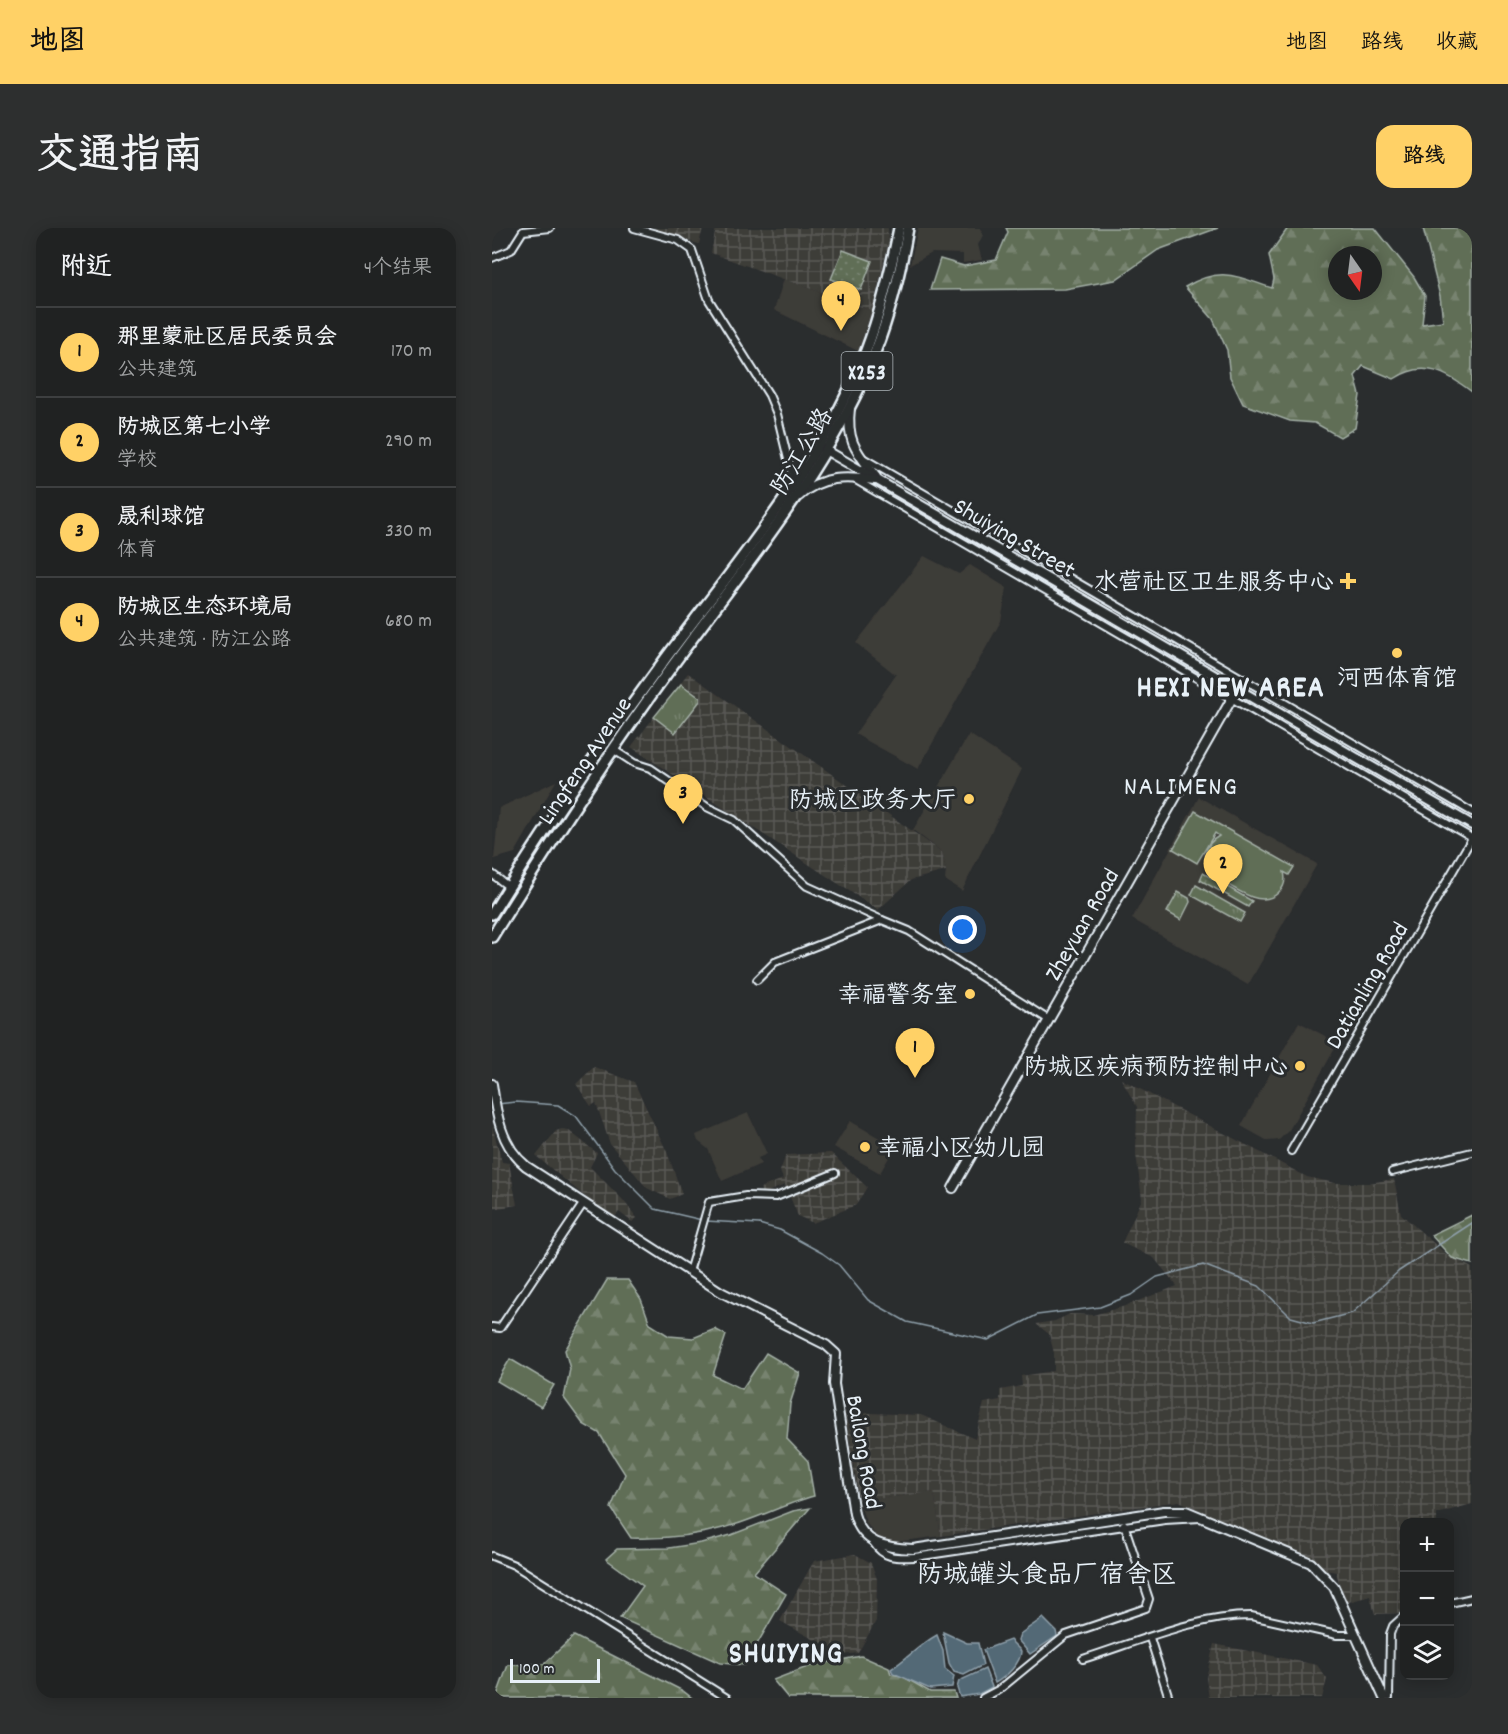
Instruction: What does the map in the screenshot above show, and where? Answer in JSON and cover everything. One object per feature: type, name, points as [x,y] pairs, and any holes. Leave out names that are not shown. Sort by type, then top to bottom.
[{"type":"main road","name":"防江公路","points":[[711,606],[794,501],[822,448],[861,363],[886,289],[899,228]]},
{"type":"main road","name":"防江公路","points":[[711,606],[850,406],[886,322],[908,228]]},
{"type":"main road","name":"Lingfeng Avenue","points":[[492,937],[711,606]]},
{"type":"main road","name":"Lingfeng Avenue","points":[[492,914],[526,858],[661,664],[711,606]]},
{"type":"street","points":[[492,258],[511,250],[523,231],[550,228]]},
{"type":"street","points":[[634,228],[678,240],[692,250],[709,300],[759,376],[773,405],[794,484]]},
{"type":"street","points":[[850,406],[849,438],[879,481]]},
{"type":"street","name":"Shuiying Street","points":[[822,448],[1472,825]]},
{"type":"street","points":[[861,457],[1472,812]]},
{"type":"street","points":[[794,501],[811,485],[823,480],[851,477],[879,481]]},
{"type":"street","points":[[851,477],[1472,838]]},
{"type":"street","name":"Zheyuan Road","points":[[953,1188],[1244,680]]},
{"type":"street","points":[[614,750],[650,768],[707,807],[734,820],[807,886],[909,931],[1049,1020]]},
{"type":"street","name":"Datianling Road","points":[[1291,1151],[1472,838]]},
{"type":"street","points":[[492,874],[509,887]]},
{"type":"street","points":[[757,980],[775,962],[882,920]]},
{"type":"street","name":"Bailong Road","points":[[492,1083],[499,1120],[507,1144],[521,1162],[721,1292],[826,1345],[836,1354],[834,1384],[854,1514],[861,1530],[873,1542],[890,1548],[913,1549],[1123,1522],[1176,1510],[1204,1518],[1311,1563],[1334,1587],[1386,1698]]},
{"type":"street","points":[[1392,1172],[1472,1152]]},
{"type":"street","points":[[689,1272],[709,1202],[746,1196],[776,1197],[835,1173]]},
{"type":"street","points":[[492,1327],[500,1328],[583,1204]]},
{"type":"street","points":[[983,1698],[1000,1689],[1066,1635],[1146,1608],[1149,1599],[1123,1522]]},
{"type":"street","points":[[492,1556],[514,1565],[727,1698]]},
{"type":"street","points":[[1454,1602],[1472,1598]]},
{"type":"street","points":[[1083,1659],[1204,1621],[1237,1616],[1251,1616],[1337,1635],[1355,1635]]},
{"type":"street","points":[[1386,1698],[1390,1634],[1393,1626],[1400,1620]]},
{"type":"street","points":[[1150,1638],[1169,1698]]},
{"type":"shaded area","points":[[641,228],[703,228],[699,244]]},
{"type":"shaded area","points":[[716,228],[888,228],[889,241],[872,311],[711,253]]},
{"type":"shaded area","points":[[918,228],[980,228],[983,235],[978,245],[982,260],[963,263],[963,254],[932,253],[910,265]]},
{"type":"shaded area","points":[[784,279],[872,311],[858,351],[774,310]]},
{"type":"shaded area","points":[[924,556],[959,574],[970,565],[1007,588],[1001,621],[918,769],[855,734],[896,675],[856,643]]},
{"type":"shaded area","points":[[688,673],[942,852],[946,871],[911,880],[878,910],[631,747]]},
{"type":"shaded area","name":"防城区政务大厅","points":[[969,734],[1022,769],[962,891],[945,880],[946,871],[942,852],[913,830]]},
{"type":"shaded area","points":[[556,781],[515,853],[494,859],[499,808]]},
{"type":"shaded area","points":[[1199,797],[1317,864],[1248,985],[1132,919]]},
{"type":"shaded area","name":"防城区疾病预防控制中心","points":[[1299,1022],[1338,1043],[1289,1130],[1279,1140],[1268,1141],[1241,1126]]},
{"type":"shaded area","points":[[594,1067],[634,1082],[667,1152],[682,1194],[670,1199],[647,1188],[610,1144],[596,1103],[591,1106],[576,1084]]},
{"type":"shaded area","points":[[1121,1079],[1307,1177],[1335,1183],[1369,1183],[1394,1179],[1401,1214],[1446,1254],[1472,1268],[1472,1504],[1437,1514],[1437,1518],[1400,1518],[1400,1613],[1375,1614],[1370,1596],[1345,1603],[1336,1572],[1320,1569],[1306,1559],[1179,1501],[941,1536],[934,1492],[859,1501],[845,1412],[921,1415],[975,1439],[984,1403],[1000,1400],[1000,1390],[1022,1386],[1021,1376],[1054,1371],[1054,1353],[1049,1334],[1036,1324],[1055,1321],[1070,1314],[1093,1315],[1122,1307],[1177,1286],[1154,1258],[1122,1243],[1142,1199],[1136,1154],[1137,1107]]},
{"type":"shaded area","points":[[748,1113],[767,1154],[758,1158],[761,1164],[722,1181],[708,1149],[698,1141],[696,1135]]},
{"type":"shaded area","name":"幸福小区幼儿园","points":[[850,1121],[895,1147],[880,1173],[834,1147]]},
{"type":"shaded area","points":[[492,1125],[502,1162],[509,1163],[517,1205],[492,1209]]},
{"type":"shaded area","points":[[568,1130],[597,1153],[590,1167],[623,1200],[637,1218],[632,1222],[619,1212],[613,1219],[607,1215],[536,1156],[556,1131]]},
{"type":"shaded area","points":[[831,1153],[867,1187],[856,1205],[813,1223],[798,1216],[785,1185],[762,1194],[760,1188],[783,1179],[780,1171],[786,1155]]},
{"type":"shaded area","points":[[934,1492],[941,1536],[888,1543],[877,1537],[866,1523],[859,1501]]},
{"type":"shaded area","points":[[855,1554],[871,1563],[877,1579],[876,1621],[858,1653],[842,1655],[780,1621],[814,1561]]},
{"type":"shaded area","points":[[1214,1644],[1317,1665],[1327,1679],[1322,1698],[1209,1698],[1206,1678]]},
{"type":"green space","points":[[1006,228],[1218,228],[1158,250],[1115,280],[1065,289],[930,290],[940,259],[964,266],[996,260],[1008,232]]},
{"type":"green space","points":[[1288,228],[1375,228],[1414,277],[1425,296],[1422,324],[1443,321],[1440,296],[1423,228],[1472,228],[1472,392],[1453,379],[1435,371],[1415,370],[1394,379],[1363,366],[1355,376],[1360,395],[1355,428],[1340,437],[1315,423],[1290,421],[1243,404],[1230,377],[1227,350],[1213,319],[1185,287],[1219,275],[1238,277],[1272,288],[1274,279],[1269,255]]},
{"type":"green space","points":[[843,250],[872,261],[861,290],[831,279]]},
{"type":"green space","points":[[681,684],[700,698],[700,701],[675,733],[654,717]]},
{"type":"green space","points":[[1195,811],[1294,867],[1289,875],[1284,872],[1284,884],[1280,891],[1270,898],[1253,897],[1234,889],[1210,874],[1205,857],[1210,843],[1219,836],[1215,833],[1197,863],[1173,849]]},
{"type":"green space","points":[[1203,873],[1252,901],[1248,907],[1200,880]]},
{"type":"green space","points":[[1196,885],[1245,913],[1240,922],[1191,895]]},
{"type":"green space","points":[[1178,892],[1189,898],[1190,902],[1181,920],[1167,912]]},
{"type":"green space","points":[[1472,1215],[1472,1264],[1452,1258],[1431,1235]]},
{"type":"green space","points":[[607,1280],[628,1280],[641,1299],[650,1324],[669,1336],[693,1338],[715,1329],[726,1335],[713,1375],[742,1389],[766,1353],[800,1373],[790,1404],[787,1439],[808,1461],[814,1496],[738,1524],[703,1533],[631,1538],[611,1508],[625,1474],[599,1433],[583,1424],[564,1398],[570,1369],[565,1350]]},
{"type":"green space","points":[[510,1359],[554,1385],[541,1407],[497,1381]]},
{"type":"green space","points":[[810,1508],[754,1573],[786,1594],[745,1665],[720,1663],[620,1618],[643,1586],[606,1559],[617,1549],[669,1548],[701,1543],[731,1535],[793,1511]]},
{"type":"green space","points":[[574,1636],[683,1691],[692,1698],[496,1698],[508,1665],[544,1664]]},
{"type":"green space","points":[[861,1656],[889,1668],[891,1674],[902,1676],[930,1692],[954,1692],[956,1698],[788,1698],[773,1680],[810,1666]]},
{"type":"water","points":[[1043,1618],[1056,1631],[1057,1636],[1030,1654],[1018,1640],[1020,1634]]},
{"type":"water","points":[[943,1632],[967,1643],[978,1643],[983,1665],[964,1675],[954,1672],[949,1663]]},
{"type":"water","points":[[937,1635],[943,1651],[945,1669],[954,1676],[952,1687],[930,1689],[893,1673],[891,1669]]},
{"type":"water","points":[[1010,1640],[1021,1651],[1020,1656],[1012,1669],[995,1683],[983,1650]]},
{"type":"water","points":[[985,1669],[992,1687],[979,1694],[960,1697],[957,1688],[959,1681]]},
{"type":"waterway","points":[[497,1104],[516,1102],[558,1105],[576,1116],[615,1169],[655,1209],[702,1220]]},
{"type":"waterway","points":[[706,1221],[759,1224],[780,1230],[839,1265],[868,1300],[907,1322],[988,1340],[1037,1315],[1100,1307],[1131,1295],[1157,1277],[1203,1265],[1259,1286],[1291,1317],[1313,1323],[1352,1313],[1399,1271],[1472,1223]]},
{"type":"place","name":"防城区生态环境局","points":[[841,331]]},
{"type":"place","name":"水营社区卫生服务中心","points":[[1348,581]]},
{"type":"place","name":"河西体育馆","points":[[1397,653]]},
{"type":"place","name":"防城区政务大厅","points":[[969,799]]},
{"type":"place","name":"晟利球馆","points":[[683,824]]},
{"type":"place","name":"防城区第七小学","points":[[1223,894]]},
{"type":"place","name":"幸福警务室","points":[[970,994]]},
{"type":"place","name":"防城区疾病预防控制中心","points":[[1300,1066]]},
{"type":"place","name":"那里蒙社区居民委员会","points":[[915,1078]]},
{"type":"place","name":"幸福小区幼儿园","points":[[865,1147]]},
{"type":"district","name":"HEXI NEW AREA","points":[[1231,686]]},
{"type":"district","name":"NALIMENG","points":[[1181,785]]},
{"type":"district","name":"防城罐头食品厂宿舍区","points":[[1047,1573]]},
{"type":"district","name":"SHUIYING","points":[[786,1652]]}]
